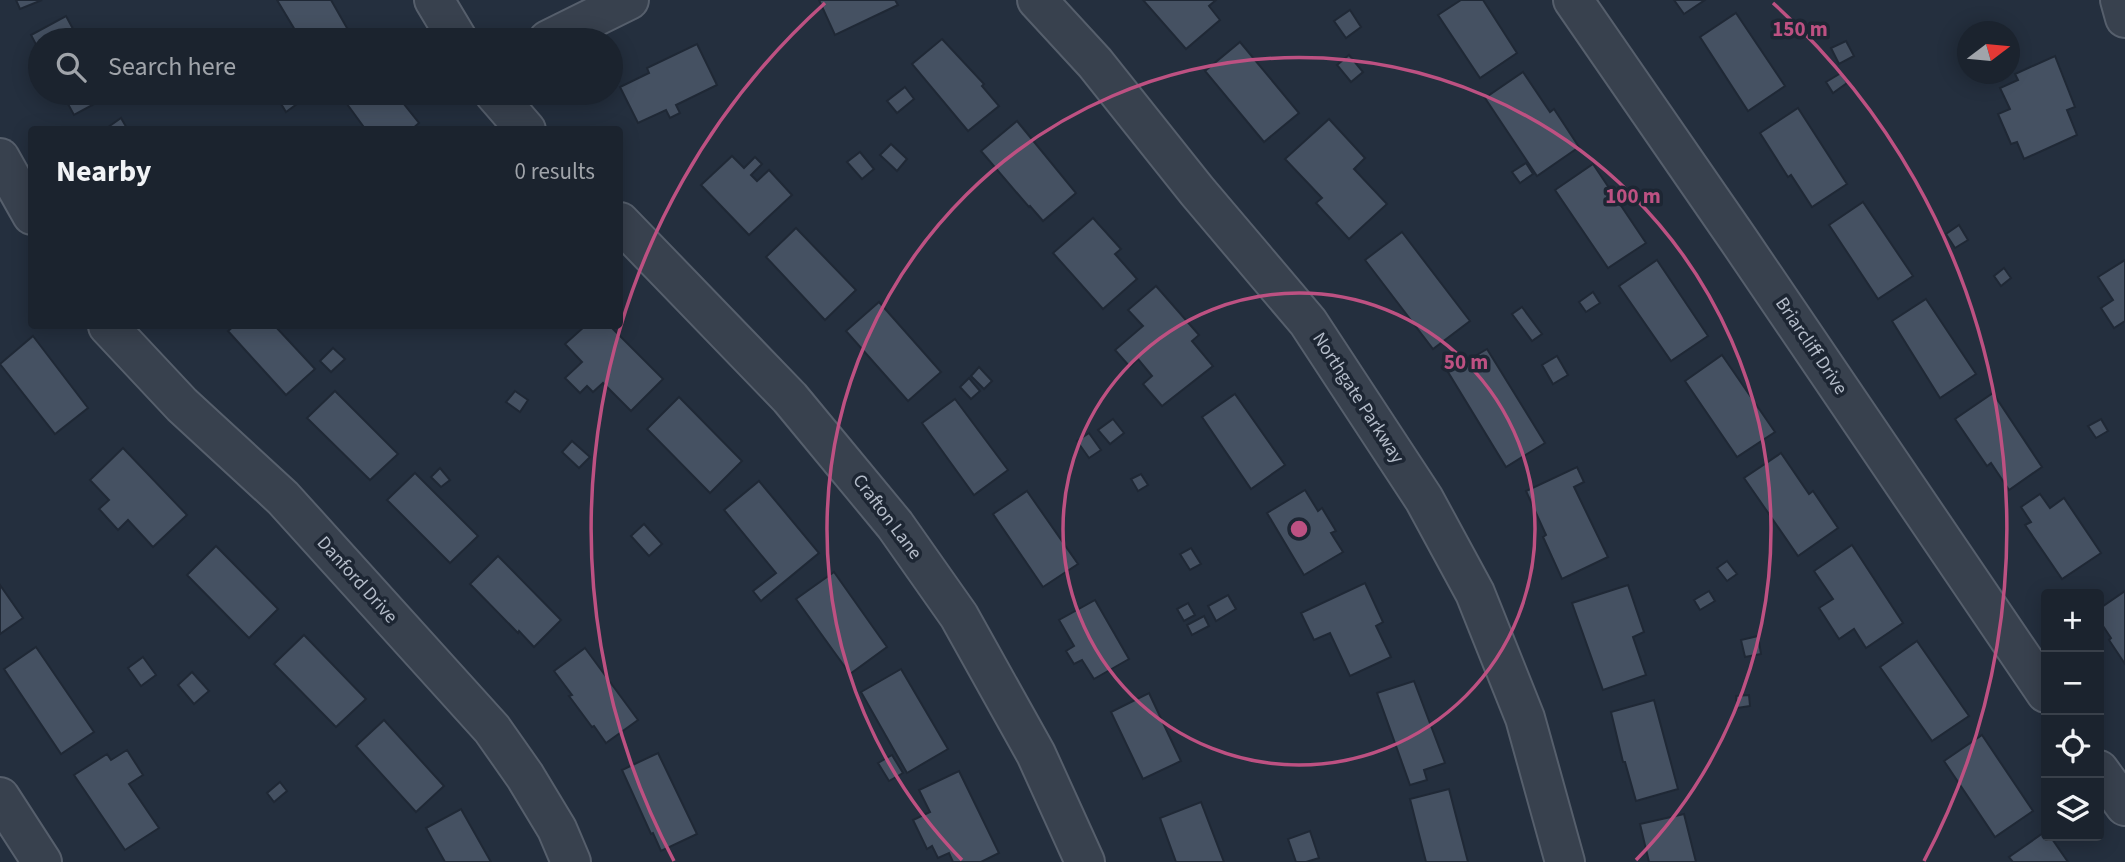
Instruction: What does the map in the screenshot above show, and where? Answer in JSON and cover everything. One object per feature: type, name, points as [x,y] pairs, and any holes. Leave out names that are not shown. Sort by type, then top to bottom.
[{"type":"street","points":[[434,0],[451,28]]},
{"type":"street","points":[[572,28],[629,0]]},
{"type":"street","name":"Northgate Parkway","points":[[1037,0],[1095,63],[1197,191],[1308,322],[1424,499],[1475,593],[1525,718],[1565,862]]},
{"type":"street","name":"Briarcliff Drive","points":[[1573,0],[2041,687]]},
{"type":"street","points":[[2120,0],[2125,18]]},
{"type":"street","points":[[504,105],[523,126]]},
{"type":"street","points":[[0,158],[28,208]]},
{"type":"street","name":"Crafton Lane","points":[[623,225],[790,398],[895,524],[959,616],[1036,754],[1085,862]]},
{"type":"street","name":"Danford Drive","points":[[111,329],[182,405],[283,498],[492,729],[557,828],[571,862]]},
{"type":"street","points":[[2104,777],[2125,806]]},
{"type":"street","points":[[0,797],[42,862]]},
{"type":"building","points":[[16,0],[42,0],[20,9]]},
{"type":"building","points":[[277,0],[331,0],[347,28],[294,28]]},
{"type":"building","points":[[819,0],[895,0],[898,5],[835,35]]},
{"type":"building","points":[[1143,0],[1216,0],[1209,6],[1220,20],[1186,49]]},
{"type":"building","points":[[1461,0],[1483,0],[1517,53],[1480,78],[1438,15]]},
{"type":"building","points":[[1674,0],[1705,0],[1684,14]]},
{"type":"building","points":[[1350,10],[1361,27],[1346,38],[1334,21]]},
{"type":"building","points":[[1736,13],[1785,86],[1748,111],[1700,37]]},
{"type":"building","points":[[66,16],[72,28],[44,28]]},
{"type":"building","points":[[942,39],[984,84],[982,86],[999,106],[968,131],[912,64]]},
{"type":"building","points":[[1846,41],[1854,56],[1839,64],[1831,48]]},
{"type":"building","points":[[1240,42],[1299,113],[1264,142],[1205,71]]},
{"type":"building","points":[[697,44],[717,85],[676,105],[680,113],[670,118],[666,110],[638,123],[623,93],[623,86],[649,73],[647,68]]},
{"type":"building","points":[[1349,55],[1363,72],[1351,82],[1337,65]]},
{"type":"building","points":[[2055,56],[2075,107],[2067,110],[2077,135],[2024,159],[2017,142],[2011,144],[1998,114],[2010,109],[2000,88],[2009,84],[2020,84],[2020,72]]},
{"type":"building","points":[[1523,72],[1550,112],[1554,109],[1579,147],[1537,176],[1485,98]]},
{"type":"building","points":[[1841,73],[1847,83],[1833,93],[1826,82]]},
{"type":"building","points":[[905,87],[914,99],[897,113],[887,101]]},
{"type":"building","points":[[69,105],[92,105],[74,115]]},
{"type":"building","points":[[282,105],[296,105],[286,112]]},
{"type":"building","points":[[348,105],[405,105],[419,123],[416,126],[363,126]]},
{"type":"building","points":[[1798,108],[1847,184],[1812,207],[1791,175],[1788,177],[1760,133]]},
{"type":"building","points":[[121,118],[126,126],[110,126]]},
{"type":"building","points":[[1329,119],[1365,158],[1354,169],[1387,204],[1349,239],[1316,203],[1322,198],[1285,159]]},
{"type":"building","points":[[1017,121],[1076,193],[1043,221],[981,151]]},
{"type":"building","points":[[891,144],[907,159],[897,171],[880,155]]},
{"type":"building","points":[[860,152],[874,169],[862,179],[847,162]]},
{"type":"building","points":[[732,156],[744,168],[755,157],[762,164],[751,175],[757,181],[769,170],[792,195],[749,235],[701,185]]},
{"type":"building","points":[[1526,163],[1533,174],[1520,183],[1512,172]]},
{"type":"building","points":[[1593,164],[1646,243],[1608,268],[1555,190]]},
{"type":"building","points":[[1863,202],[1913,276],[1878,299],[1829,225]]},
{"type":"building","points":[[1093,218],[1121,249],[1115,254],[1137,279],[1103,309],[1053,253]]},
{"type":"building","points":[[1959,225],[1968,240],[1955,248],[1946,234]]},
{"type":"building","points":[[796,228],[856,290],[825,320],[766,257]]},
{"type":"building","points":[[1402,232],[1470,321],[1433,349],[1365,260]]},
{"type":"building","points":[[1657,260],[1708,336],[1671,361],[1619,286]]},
{"type":"building","points":[[2125,260],[2125,321],[2114,328],[2101,308],[2113,300],[2098,277]]},
{"type":"building","points":[[2004,268],[2011,278],[2001,286],[1994,276]]},
{"type":"building","points":[[1156,286],[1199,335],[1192,341],[1213,366],[1162,406],[1143,384],[1152,376],[1138,359],[1130,367],[1115,350],[1143,326],[1128,310]]},
{"type":"building","points":[[1593,292],[1600,303],[1586,312],[1579,302]]},
{"type":"building","points":[[1926,299],[1976,374],[1940,398],[1892,321]]},
{"type":"building","points":[[879,302],[941,372],[908,401],[846,331]]},
{"type":"building","points":[[1522,307],[1542,334],[1532,341],[1512,314]]},
{"type":"building","points":[[278,329],[315,369],[286,395],[228,331]]},
{"type":"building","points":[[582,329],[613,329],[663,379],[631,411],[603,383],[593,392],[587,386],[580,393],[565,378],[582,362],[565,344]]},
{"type":"building","points":[[33,336],[88,408],[55,434],[0,364]]},
{"type":"building","points":[[333,348],[345,359],[331,372],[320,361]]},
{"type":"building","points":[[1487,349],[1545,443],[1506,467],[1448,372]]},
{"type":"building","points":[[1722,355],[1775,432],[1737,457],[1685,381]]},
{"type":"building","points":[[1557,356],[1568,375],[1553,384],[1542,365]]},
{"type":"building","points":[[979,367],[992,381],[984,389],[971,376]]},
{"type":"building","points":[[969,378],[980,391],[971,399],[960,387]]},
{"type":"building","points":[[335,391],[398,454],[370,480],[307,418]]},
{"type":"building","points":[[515,391],[528,400],[520,412],[506,402]]},
{"type":"building","points":[[1993,393],[2042,467],[2009,490],[1991,463],[1987,466],[1955,419]]},
{"type":"building","points":[[1235,394],[1285,465],[1251,489],[1202,417]]},
{"type":"building","points":[[679,397],[742,461],[710,493],[647,429]]},
{"type":"building","points":[[955,399],[1008,470],[974,495],[922,423]]},
{"type":"building","points":[[1113,419],[1124,433],[1110,444],[1098,430]]},
{"type":"building","points":[[2101,419],[2108,431],[2096,438],[2088,426]]},
{"type":"building","points":[[1089,433],[1101,450],[1089,458],[1077,441]]},
{"type":"building","points":[[572,441],[590,457],[579,468],[562,452]]},
{"type":"building","points":[[123,448],[187,515],[153,547],[128,520],[118,530],[99,509],[109,500],[90,480]]},
{"type":"building","points":[[1781,453],[1809,494],[1813,491],[1838,528],[1798,556],[1744,478]]},
{"type":"building","points":[[1577,467],[1584,482],[1574,487],[1608,557],[1562,579],[1526,491]]},
{"type":"building","points":[[440,468],[450,480],[441,487],[431,477]]},
{"type":"building","points":[[415,473],[478,536],[450,563],[387,500]]},
{"type":"building","points":[[1141,474],[1148,485],[1138,491],[1131,479]]},
{"type":"building","points":[[759,481],[819,553],[761,601],[753,591],[776,573],[724,510]]},
{"type":"building","points":[[1305,490],[1318,511],[1322,508],[1336,531],[1331,533],[1343,552],[1304,575],[1267,513]]},
{"type":"building","points":[[1027,491],[1078,564],[1043,587],[993,514]]},
{"type":"building","points":[[2040,494],[2050,508],[2064,498],[2101,553],[2062,579],[2025,525],[2031,522],[2021,507]]},
{"type":"building","points":[[644,524],[662,544],[649,556],[631,536]]},
{"type":"building","points":[[1852,545],[1903,623],[1866,648],[1854,629],[1839,639],[1819,608],[1833,599],[1814,571]]},
{"type":"building","points":[[216,546],[278,609],[249,638],[187,575]]},
{"type":"building","points":[[1191,548],[1201,564],[1190,570],[1180,554]]},
{"type":"building","points":[[498,556],[561,620],[534,647],[470,584]]},
{"type":"building","points":[[1727,561],[1737,574],[1727,581],[1717,568]]},
{"type":"building","points":[[834,572],[887,647],[850,674],[796,599]]},
{"type":"building","points":[[1365,583],[1383,622],[1376,626],[1391,657],[1350,676],[1330,633],[1314,640],[1301,613]]},
{"type":"building","points":[[0,585],[23,618],[0,634]]},
{"type":"building","points":[[1628,585],[1644,632],[1633,637],[1646,675],[1603,690],[1572,603]]},
{"type":"building","points":[[1709,591],[1715,601],[1700,610],[1694,600]]},
{"type":"building","points":[[2125,591],[2125,664],[2104,628],[2104,606]]},
{"type":"building","points":[[1228,595],[1236,609],[1216,621],[1208,606]]},
{"type":"building","points":[[1095,600],[1129,659],[1094,679],[1082,660],[1074,664],[1066,651],[1074,646],[1059,620]]},
{"type":"building","points":[[1188,603],[1195,615],[1184,621],[1177,609]]},
{"type":"building","points":[[1204,616],[1209,626],[1192,635],[1187,625]]},
{"type":"building","points":[[304,635],[366,699],[336,727],[274,664]]},
{"type":"building","points":[[1758,636],[1761,654],[1745,657],[1741,640]]},
{"type":"building","points":[[1917,641],[1969,716],[1932,741],[1880,667]]},
{"type":"building","points":[[36,647],[94,732],[61,754],[4,669]]},
{"type":"building","points":[[585,648],[638,720],[606,743],[569,696],[572,695],[554,671]]},
{"type":"building","points":[[143,657],[156,675],[141,686],[128,668]]},
{"type":"building","points":[[901,669],[948,749],[907,773],[861,692]]},
{"type":"building","points":[[192,672],[209,691],[194,704],[178,685]]},
{"type":"building","points":[[1414,681],[1445,763],[1424,770],[1427,780],[1410,785],[1377,693]]},
{"type":"building","points":[[1149,693],[1181,761],[1143,779],[1111,712]]},
{"type":"building","points":[[1749,695],[1750,706],[1737,708],[1736,696]]},
{"type":"building","points":[[1654,700],[1678,789],[1636,801],[1611,712]]},
{"type":"building","points":[[384,720],[444,786],[416,812],[356,746]]},
{"type":"building","points":[[1982,735],[2033,811],[1995,837],[1944,761]]},
{"type":"building","points":[[127,750],[143,775],[129,784],[159,828],[125,850],[74,775],[107,754],[111,760]]},
{"type":"building","points":[[658,753],[697,834],[661,851],[622,770]]},
{"type":"building","points":[[892,755],[903,773],[889,781],[878,763]]},
{"type":"building","points":[[959,771],[999,853],[981,862],[953,862],[949,853],[938,858],[932,846],[927,849],[913,820],[930,812],[919,790]]},
{"type":"building","points":[[280,782],[287,791],[274,802],[267,793]]},
{"type":"building","points":[[1449,789],[1468,862],[1426,862],[1410,799]]},
{"type":"building","points":[[1201,802],[1224,862],[1176,862],[1160,818]]},
{"type":"building","points":[[461,809],[491,862],[445,862],[426,828]]},
{"type":"building","points":[[1684,814],[1696,862],[1649,862],[1640,824]]},
{"type":"building","points":[[1310,831],[1319,858],[1296,862],[1288,839]]},
{"type":"building","points":[[2041,835],[2041,841],[2053,841],[2068,862],[2013,862],[2009,857]]}]
